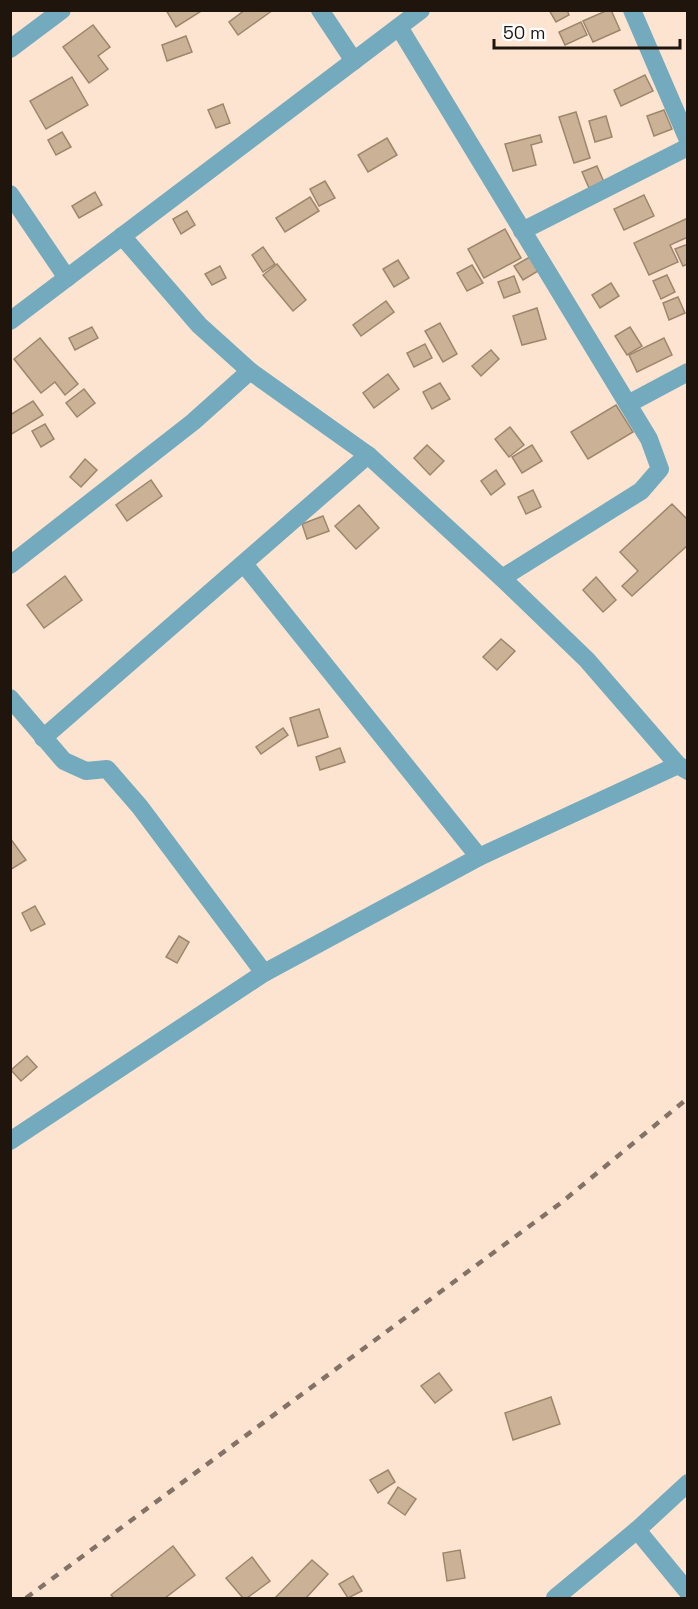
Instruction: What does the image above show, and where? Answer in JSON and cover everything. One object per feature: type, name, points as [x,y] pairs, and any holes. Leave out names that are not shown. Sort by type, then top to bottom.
[{"type":"street","points":[[10,49],[62,10]]},
{"type":"street","points":[[320,10],[354,62]]},
{"type":"street","points":[[10,321],[421,10]]},
{"type":"street","points":[[632,10],[687,140]]},
{"type":"street","points":[[399,27],[649,439],[660,469],[641,491],[502,578]]},
{"type":"street","points":[[522,231],[687,147]]},
{"type":"street","points":[[10,194],[67,278]]},
{"type":"street","points":[[10,1141],[264,973],[479,857],[682,768],[587,660],[502,578],[368,455],[250,370],[199,325],[122,236]]},
{"type":"street","points":[[10,565],[193,422],[250,370]]},
{"type":"street","points":[[628,404],[687,372]]},
{"type":"street","points":[[44,738],[368,455]]},
{"type":"street","points":[[244,564],[479,857]]},
{"type":"street","points":[[14,708],[64,761],[86,771],[107,769],[140,807],[264,973]]},
{"type":"street","points":[[555,1599],[637,1530],[687,1483]]},
{"type":"street","points":[[637,1530],[687,1592]]},
{"type":"building","points":[[166,10],[203,10],[176,27]]},
{"type":"building","points":[[245,10],[273,10],[238,35],[229,22]]},
{"type":"building","points":[[549,10],[567,10],[569,15],[556,22]]},
{"type":"building","points":[[611,10],[620,30],[593,42],[583,21]]},
{"type":"building","points":[[581,22],[587,35],[565,45],[559,32]]},
{"type":"building","points":[[93,25],[110,47],[98,56],[108,69],[89,83],[63,47]]},
{"type":"building","points":[[186,36],[192,52],[167,61],[162,45]]},
{"type":"building","points":[[645,75],[653,91],[621,106],[614,90]]},
{"type":"building","points":[[72,77],[88,105],[46,129],[30,101]]},
{"type":"building","points":[[223,104],[230,123],[216,128],[208,110]]},
{"type":"building","points":[[664,110],[672,129],[654,136],[647,116]]},
{"type":"building","points":[[576,112],[590,158],[574,163],[559,117]]},
{"type":"building","points":[[606,116],[612,137],[595,142],[589,121]]},
{"type":"building","points":[[62,132],[71,147],[56,155],[48,140]]},
{"type":"building","points":[[540,135],[542,142],[531,145],[536,165],[513,171],[505,144]]},
{"type":"building","points":[[387,138],[397,155],[368,172],[358,155]]},
{"type":"building","points":[[597,166],[604,182],[589,188],[582,172]]},
{"type":"building","points":[[325,181],[335,198],[319,206],[310,189]]},
{"type":"building","points":[[95,192],[102,205],[79,218],[72,206]]},
{"type":"building","points":[[644,195],[654,216],[624,230],[614,209]]},
{"type":"building","points":[[310,197],[319,211],[285,232],[276,218]]},
{"type":"building","points":[[187,211],[195,225],[181,234],[173,219]]},
{"type":"building","points":[[688,218],[688,237],[670,245],[678,262],[649,275],[634,243]]},
{"type":"building","points":[[505,229],[521,258],[484,278],[468,249]]},
{"type":"building","points":[[688,244],[688,264],[683,266],[675,249]]},
{"type":"building","points":[[263,247],[275,264],[263,272],[252,255]]},
{"type":"building","points":[[535,254],[543,268],[523,280],[514,266]]},
{"type":"building","points":[[398,260],[409,278],[394,287],[383,269]]},
{"type":"building","points":[[277,264],[306,300],[293,311],[263,275]]},
{"type":"building","points":[[472,265],[483,283],[467,291],[457,273]]},
{"type":"building","points":[[220,266],[226,278],[212,285],[205,274]]},
{"type":"building","points":[[667,275],[675,292],[661,299],[653,281]]},
{"type":"building","points":[[514,276],[520,292],[504,298],[498,282]]},
{"type":"building","points":[[611,283],[619,296],[600,308],[592,295]]},
{"type":"building","points":[[678,297],[685,313],[669,320],[663,303]]},
{"type":"building","points":[[386,301],[394,312],[361,336],[353,325]]},
{"type":"building","points":[[537,308],[546,339],[522,345],[513,316]]},
{"type":"building","points":[[440,323],[457,354],[443,362],[425,331]]},
{"type":"building","points":[[92,327],[98,338],[75,350],[69,338]]},
{"type":"building","points":[[630,327],[642,346],[627,355],[615,336]]},
{"type":"building","points":[[40,338],[78,384],[65,395],[55,382],[41,393],[14,359]]},
{"type":"building","points":[[664,338],[672,355],[637,372],[629,355]]},
{"type":"building","points":[[425,344],[432,358],[414,367],[407,353]]},
{"type":"building","points":[[491,350],[499,359],[481,376],[472,366]]},
{"type":"building","points":[[388,374],[399,389],[374,408],[363,393]]},
{"type":"building","points":[[440,383],[450,399],[432,409],[423,392]]},
{"type":"building","points":[[84,389],[95,403],[77,417],[66,403]]},
{"type":"building","points":[[33,401],[43,415],[10,435],[10,415]]},
{"type":"building","points":[[616,405],[633,432],[588,459],[571,432]]},
{"type":"building","points":[[45,424],[54,439],[41,447],[32,431]]},
{"type":"building","points":[[510,427],[524,445],[509,457],[495,439]]},
{"type":"building","points":[[427,445],[444,461],[430,475],[414,458]]},
{"type":"building","points":[[532,445],[542,461],[522,473],[512,457]]},
{"type":"building","points":[[85,459],[97,470],[81,487],[70,477]]},
{"type":"building","points":[[496,470],[505,484],[491,495],[481,481]]},
{"type":"building","points":[[151,480],[162,496],[127,521],[116,505]]},
{"type":"building","points":[[533,490],[541,507],[526,514],[518,497]]},
{"type":"building","points":[[672,504],[688,520],[688,545],[632,596],[622,586],[638,571],[620,552]]},
{"type":"building","points":[[359,505],[379,528],[356,549],[335,526]]},
{"type":"building","points":[[323,516],[329,531],[307,539],[302,524]]},
{"type":"building","points":[[65,576],[82,600],[44,628],[27,605]]},
{"type":"building","points":[[596,577],[616,600],[603,612],[583,590]]},
{"type":"building","points":[[501,639],[515,651],[497,670],[483,657]]},
{"type":"building","points":[[319,709],[328,737],[298,746],[290,718]]},
{"type":"building","points":[[283,728],[288,735],[261,754],[256,747]]},
{"type":"building","points":[[340,748],[345,762],[320,770],[316,757]]},
{"type":"building","points":[[10,838],[26,860],[10,870]]},
{"type":"building","points":[[35,906],[45,924],[31,931],[22,913]]},
{"type":"building","points":[[179,936],[189,942],[177,963],[166,957]]},
{"type":"building","points":[[27,1056],[37,1067],[21,1081],[11,1070]]},
{"type":"building","points":[[439,1373],[452,1390],[435,1403],[421,1386]]},
{"type":"building","points":[[551,1397],[560,1424],[513,1440],[505,1413]]},
{"type":"building","points":[[388,1470],[395,1482],[378,1493],[370,1480]]},
{"type":"building","points":[[398,1487],[416,1499],[405,1515],[388,1503]]},
{"type":"building","points":[[173,1546],[195,1575],[165,1598],[114,1598],[111,1595]]},
{"type":"building","points":[[460,1550],[465,1578],[447,1581],[443,1553]]},
{"type":"building","points":[[252,1557],[270,1581],[247,1598],[243,1598],[226,1578]]},
{"type":"building","points":[[312,1560],[328,1574],[306,1598],[275,1598]]},
{"type":"building","points":[[353,1576],[362,1591],[348,1598],[339,1584]]},
{"type":"railway","points":[[26,1598],[562,1202],[688,1098]]}]
